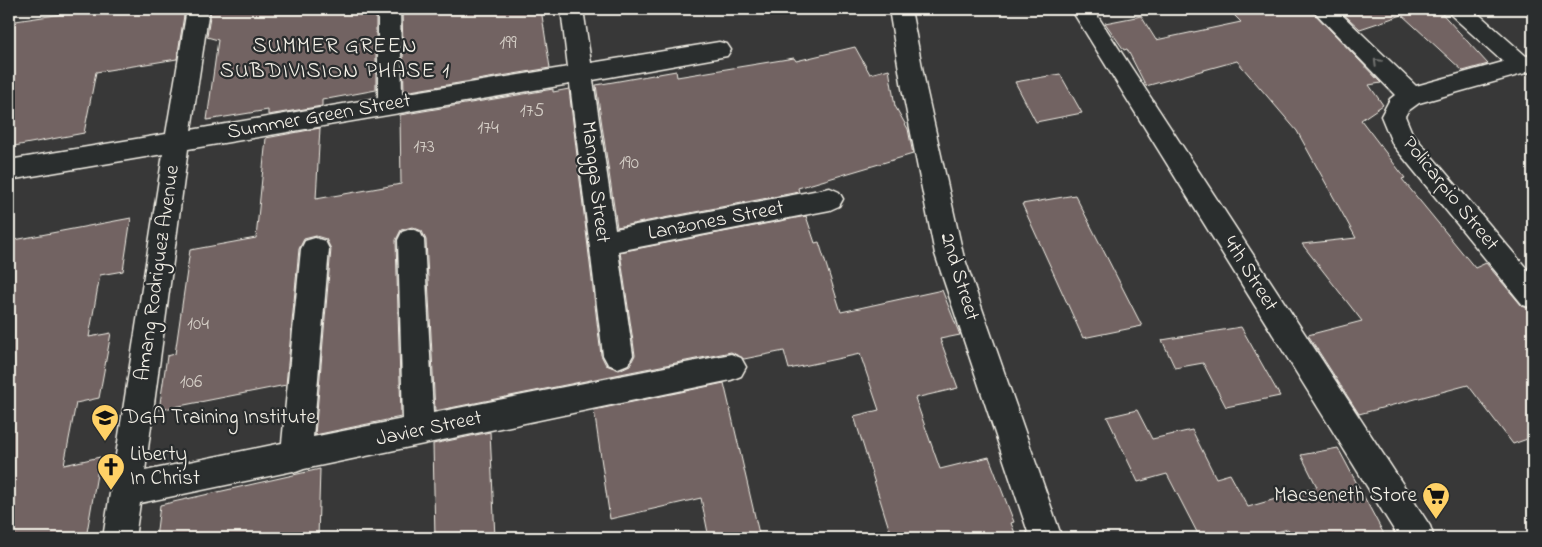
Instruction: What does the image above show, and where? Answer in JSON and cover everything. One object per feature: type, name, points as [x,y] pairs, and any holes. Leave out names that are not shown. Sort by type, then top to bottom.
[{"type":"street","name":"Amang Rodriguez Avenue","points":[[119,538],[198,9]]},
{"type":"street","points":[[389,9],[390,106]]},
{"type":"street","name":"Mangga Street","points":[[572,9],[618,354]]},
{"type":"street","name":"2nd Street","points":[[900,9],[914,88],[949,254],[1046,538]]},
{"type":"street","name":"4th Street","points":[[1082,9],[1418,538]]},
{"type":"street","points":[[1323,9],[1411,96],[1528,65]]},
{"type":"street","points":[[1459,9],[1528,65]]},
{"type":"street","name":"Summer Green Street","points":[[9,170],[719,50]]},
{"type":"street","name":"Policarpio Street","points":[[1411,96],[1399,105],[1393,116],[1402,138],[1533,296]]},
{"type":"street","name":"Lanzones Street","points":[[602,243],[830,200]]},
{"type":"street","points":[[411,240],[419,431]]},
{"type":"street","points":[[296,457],[315,250]]},
{"type":"street","name":"Javier Street","points":[[126,490],[732,368]]},
{"type":"building","points":[[96,9],[185,9],[177,59],[96,72],[84,133],[9,147],[9,22]]},
{"type":"building","points":[[211,9],[376,9],[376,90],[322,100],[322,106],[268,115],[268,110],[207,120],[218,40],[207,37]]},
{"type":"building","points":[[402,9],[541,9],[550,68],[404,92]]},
{"type":"building","points":[[1228,9],[1310,9],[1381,83],[1369,85],[1383,105],[1361,120],[1405,178],[1402,179],[1475,268],[1486,263],[1522,306],[1533,310],[1533,437],[1513,444],[1468,385],[1359,414],[1308,335],[1362,321],[1302,244],[1356,238],[1297,131],[1237,61],[1146,86],[1127,49],[1124,50],[1105,23],[1141,16],[1156,40],[1241,22]]},
{"type":"building","points":[[1338,9],[1438,9],[1488,64],[1463,71],[1402,15],[1360,29]]},
{"type":"building","points":[[855,47],[870,74],[889,69],[895,106],[908,129],[913,154],[798,188],[799,192],[617,227],[596,85],[676,71],[677,77],[794,58],[796,61]]},
{"type":"building","points":[[1060,74],[1082,113],[1036,122],[1015,82]]},
{"type":"building","points":[[553,89],[553,92],[569,89],[601,355],[606,365],[619,370],[630,365],[635,355],[620,252],[806,216],[815,243],[819,242],[841,312],[942,290],[960,335],[940,339],[958,388],[915,398],[940,469],[989,457],[1014,522],[1011,523],[1017,538],[892,538],[854,416],[879,410],[860,354],[789,369],[784,351],[744,359],[731,352],[435,411],[426,240],[422,231],[412,227],[401,230],[396,240],[401,417],[315,435],[331,249],[326,239],[316,236],[304,239],[299,249],[286,385],[159,410],[167,356],[175,354],[190,250],[256,238],[266,138],[320,128],[316,199],[401,184],[400,115]]},
{"type":"building","points":[[1075,195],[1142,326],[1083,338],[1022,204]]},
{"type":"building","points":[[131,218],[123,271],[100,275],[89,337],[111,333],[99,398],[76,403],[64,465],[100,457],[86,538],[9,538],[9,241]]},
{"type":"building","points":[[1241,327],[1280,396],[1226,407],[1203,363],[1175,368],[1162,340]]},
{"type":"building","points":[[724,383],[760,538],[709,538],[701,498],[610,519],[594,410]]},
{"type":"building","points":[[1137,410],[1152,439],[1192,430],[1216,478],[1230,474],[1248,507],[1317,487],[1301,455],[1338,448],[1386,538],[1294,538],[1288,529],[1255,538],[1200,538],[1167,474],[1138,482],[1107,417]]},
{"type":"building","points":[[490,432],[495,538],[435,538],[433,444]]},
{"type":"building","points":[[320,469],[318,538],[156,538],[160,505]]},
{"type":"place","name":"DGA Training Institute","points":[[105,442]]},
{"type":"place","name":"Liberty In Christ","points":[[111,491]]},
{"type":"place","name":"Macseneth Store","points":[[1436,520]]},
{"type":"district","name":"SUMMER GREEN SUBDIVISION PHASE 1","points":[[335,60]]}]
